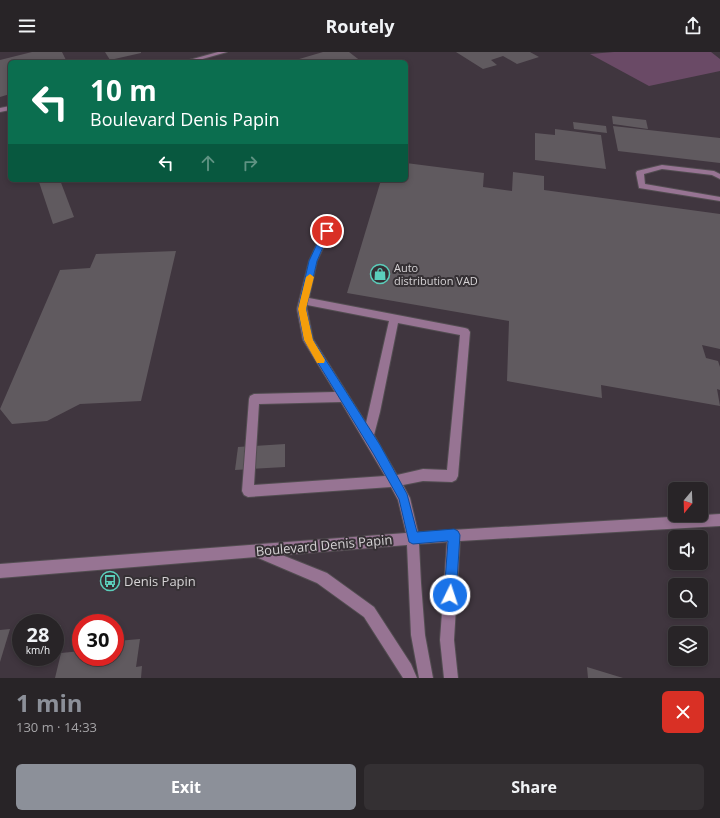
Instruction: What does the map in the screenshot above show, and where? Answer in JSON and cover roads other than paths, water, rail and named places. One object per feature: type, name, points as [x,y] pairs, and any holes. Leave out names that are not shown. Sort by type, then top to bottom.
[{"type":"street","points":[[193,60],[224,52]]},
{"type":"street","points":[[720,177],[714,173],[662,167],[640,173],[642,186],[720,199]]},
{"type":"street","points":[[327,231],[313,261],[302,309],[308,340],[368,435],[404,498],[413,538],[414,583],[418,635],[426,678]]},
{"type":"street","points":[[304,301],[465,332],[452,476],[422,475],[394,481],[248,491],[254,399],[344,397]]},
{"type":"street","points":[[368,435],[376,412],[394,318]]},
{"type":"street","name":"Boulevard Denis Papin","points":[[0,571],[454,535],[720,520]]},
{"type":"street","points":[[451,678],[447,640],[454,535]]},
{"type":"street","points":[[255,550],[322,578],[369,612],[406,669],[410,678]]},
{"type":"place","name":"Auto distribution VAD","points":[[380,274]]},
{"type":"place","name":"Denis Papin","points":[[110,581]]}]
